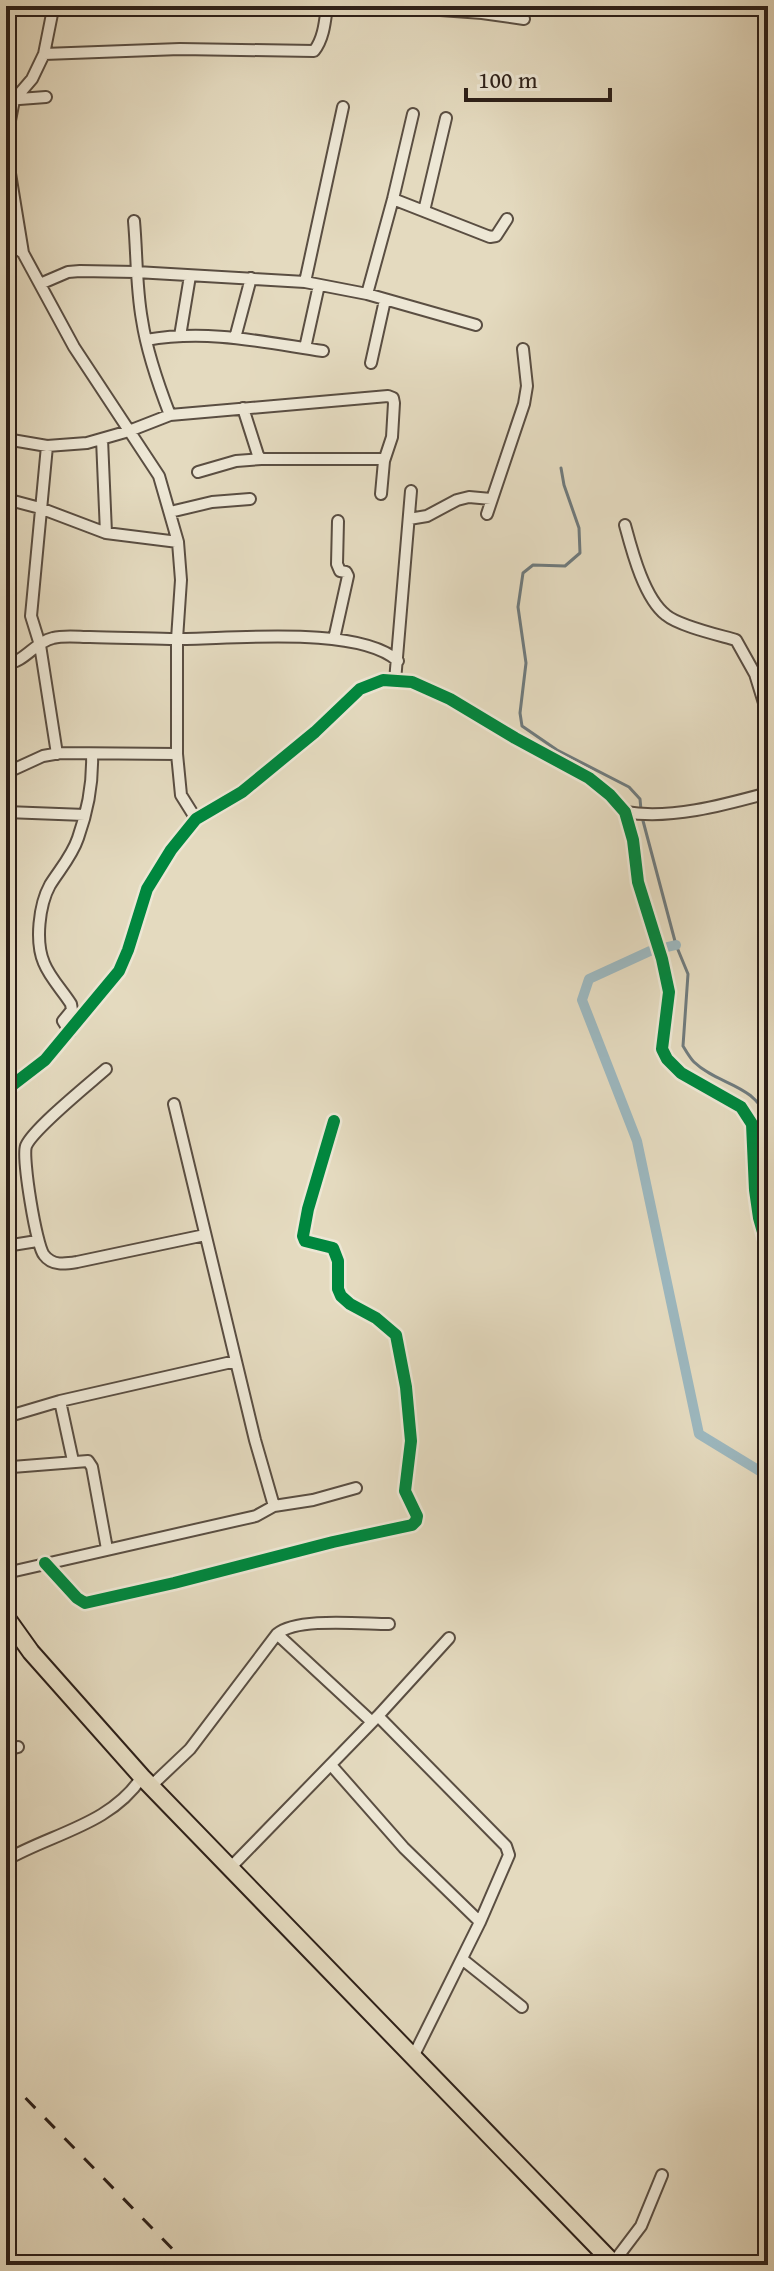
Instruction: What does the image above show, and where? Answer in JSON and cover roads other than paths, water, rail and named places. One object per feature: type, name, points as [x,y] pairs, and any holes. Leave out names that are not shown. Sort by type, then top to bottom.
[{"type":"highway","points":[[6,1617],[31,1652],[146,1782],[614,2264]]},
{"type":"street","points":[[22,6],[32,7]]},
{"type":"street","points":[[6,141],[10,100],[32,79],[44,54],[51,6]]},
{"type":"street","points":[[44,54],[180,49],[314,51],[319,45],[327,6]]},
{"type":"street","points":[[385,6],[524,19]]},
{"type":"street","points":[[10,100],[46,97]]},
{"type":"street","points":[[305,282],[343,107]]},
{"type":"street","points":[[367,294],[413,114]]},
{"type":"street","points":[[424,211],[446,118]]},
{"type":"street","points":[[6,149],[23,253],[74,347],[159,476],[170,512],[178,542],[181,580],[177,639],[177,754],[181,795],[196,819]]},
{"type":"street","points":[[393,199],[490,237],[496,236],[507,219]]},
{"type":"street","points":[[134,221],[136,272],[146,340],[170,415]]},
{"type":"street","points":[[6,249],[15,247],[23,253]]},
{"type":"street","points":[[40,284],[68,272],[136,272],[305,282],[367,294],[476,325]]},
{"type":"street","points":[[180,336],[190,276]]},
{"type":"street","points":[[235,338],[251,278]]},
{"type":"street","points":[[305,348],[319,285]]},
{"type":"street","points":[[371,363],[385,300]]},
{"type":"street","points":[[146,340],[207,335],[323,351]]},
{"type":"street","points":[[487,514],[524,404],[527,386],[523,349]]},
{"type":"street","points":[[6,439],[47,446],[87,443],[170,415],[391,396],[394,403],[392,437],[384,461],[381,494]]},
{"type":"street","points":[[243,408],[261,459]]},
{"type":"street","points":[[102,439],[106,533]]},
{"type":"street","points":[[47,446],[31,616],[40,645],[57,754]]},
{"type":"street","points":[[198,472],[236,461],[261,459],[384,461]]},
{"type":"street","points":[[395,681],[411,491]]},
{"type":"street","points":[[409,519],[427,516],[469,497],[491,499]]},
{"type":"street","points":[[6,499],[40,508],[106,533],[178,542]]},
{"type":"street","points":[[170,512],[212,502],[250,499]]},
{"type":"street","points":[[334,639],[348,576],[340,571],[337,564],[338,521]]},
{"type":"street","points":[[625,525],[635,563],[654,602],[666,616],[736,640],[755,674],[768,716]]},
{"type":"street","points":[[6,664],[15,663],[53,638],[249,636],[334,639],[388,652],[398,661]]},
{"type":"street","points":[[6,1090],[45,1060],[119,971],[147,889],[171,850],[196,819],[242,792],[315,732],[360,689],[383,680],[412,682],[450,699],[589,778],[630,813],[638,882],[669,992],[662,1049],[681,1073],[741,1107],[752,1124],[757,1204],[768,1250]]},
{"type":"street","points":[[6,773],[43,756],[57,754],[177,754]]},
{"type":"street","points":[[70,1032],[63,1021],[72,1010],[71,1004],[44,963],[40,939],[42,909],[49,887],[65,866],[78,839],[93,780],[92,754]]},
{"type":"street","points":[[630,813],[719,806],[768,793]]},
{"type":"street","points":[[6,812],[85,815]]},
{"type":"street","points":[[106,1069],[45,1124],[27,1145],[26,1165],[37,1241],[45,1256],[61,1265],[205,1235]]},
{"type":"street","points":[[174,1104],[255,1440],[274,1506]]},
{"type":"street","points":[[45,1563],[85,1603],[412,1525],[416,1521],[417,1516],[405,1491],[411,1441],[406,1387],[396,1335],[341,1296],[338,1261],[333,1248],[305,1241],[303,1236],[334,1121]]},
{"type":"street","points":[[6,1246],[37,1241]]},
{"type":"street","points":[[6,1417],[60,1401],[236,1361]]},
{"type":"street","points":[[60,1401],[73,1461]]},
{"type":"street","points":[[6,1460],[12,1467],[88,1461],[92,1467],[107,1549]]},
{"type":"street","points":[[6,1573],[256,1516],[274,1506],[313,1500],[356,1488]]},
{"type":"street","points":[[6,1860],[120,1805],[190,1749],[285,1627],[300,1624],[389,1624]]},
{"type":"street","points":[[277,1634],[375,1719],[506,1846],[509,1855],[480,1922],[413,2057]]},
{"type":"street","points":[[230,1868],[449,1638]]},
{"type":"street","points":[[6,1750],[18,1747]]},
{"type":"street","points":[[331,1765],[404,1848],[480,1922]]},
{"type":"street","points":[[462,1959],[522,2007]]},
{"type":"street","points":[[614,2264],[641,2226],[662,2175]]},
{"type":"waterway","points":[[561,468],[579,528],[580,553],[565,566],[533,565],[523,573],[518,607],[526,663],[520,713],[522,726],[557,750],[629,787],[640,799],[641,810]]},
{"type":"waterway","points":[[642,817],[676,945],[688,974],[683,1046],[704,1070],[754,1099],[768,1121]]},
{"type":"waterway","points":[[676,945],[650,951],[589,979],[582,1000],[637,1141],[699,1434],[768,1476]]},
{"type":"railway","points":[[6,2078],[188,2265]]}]
